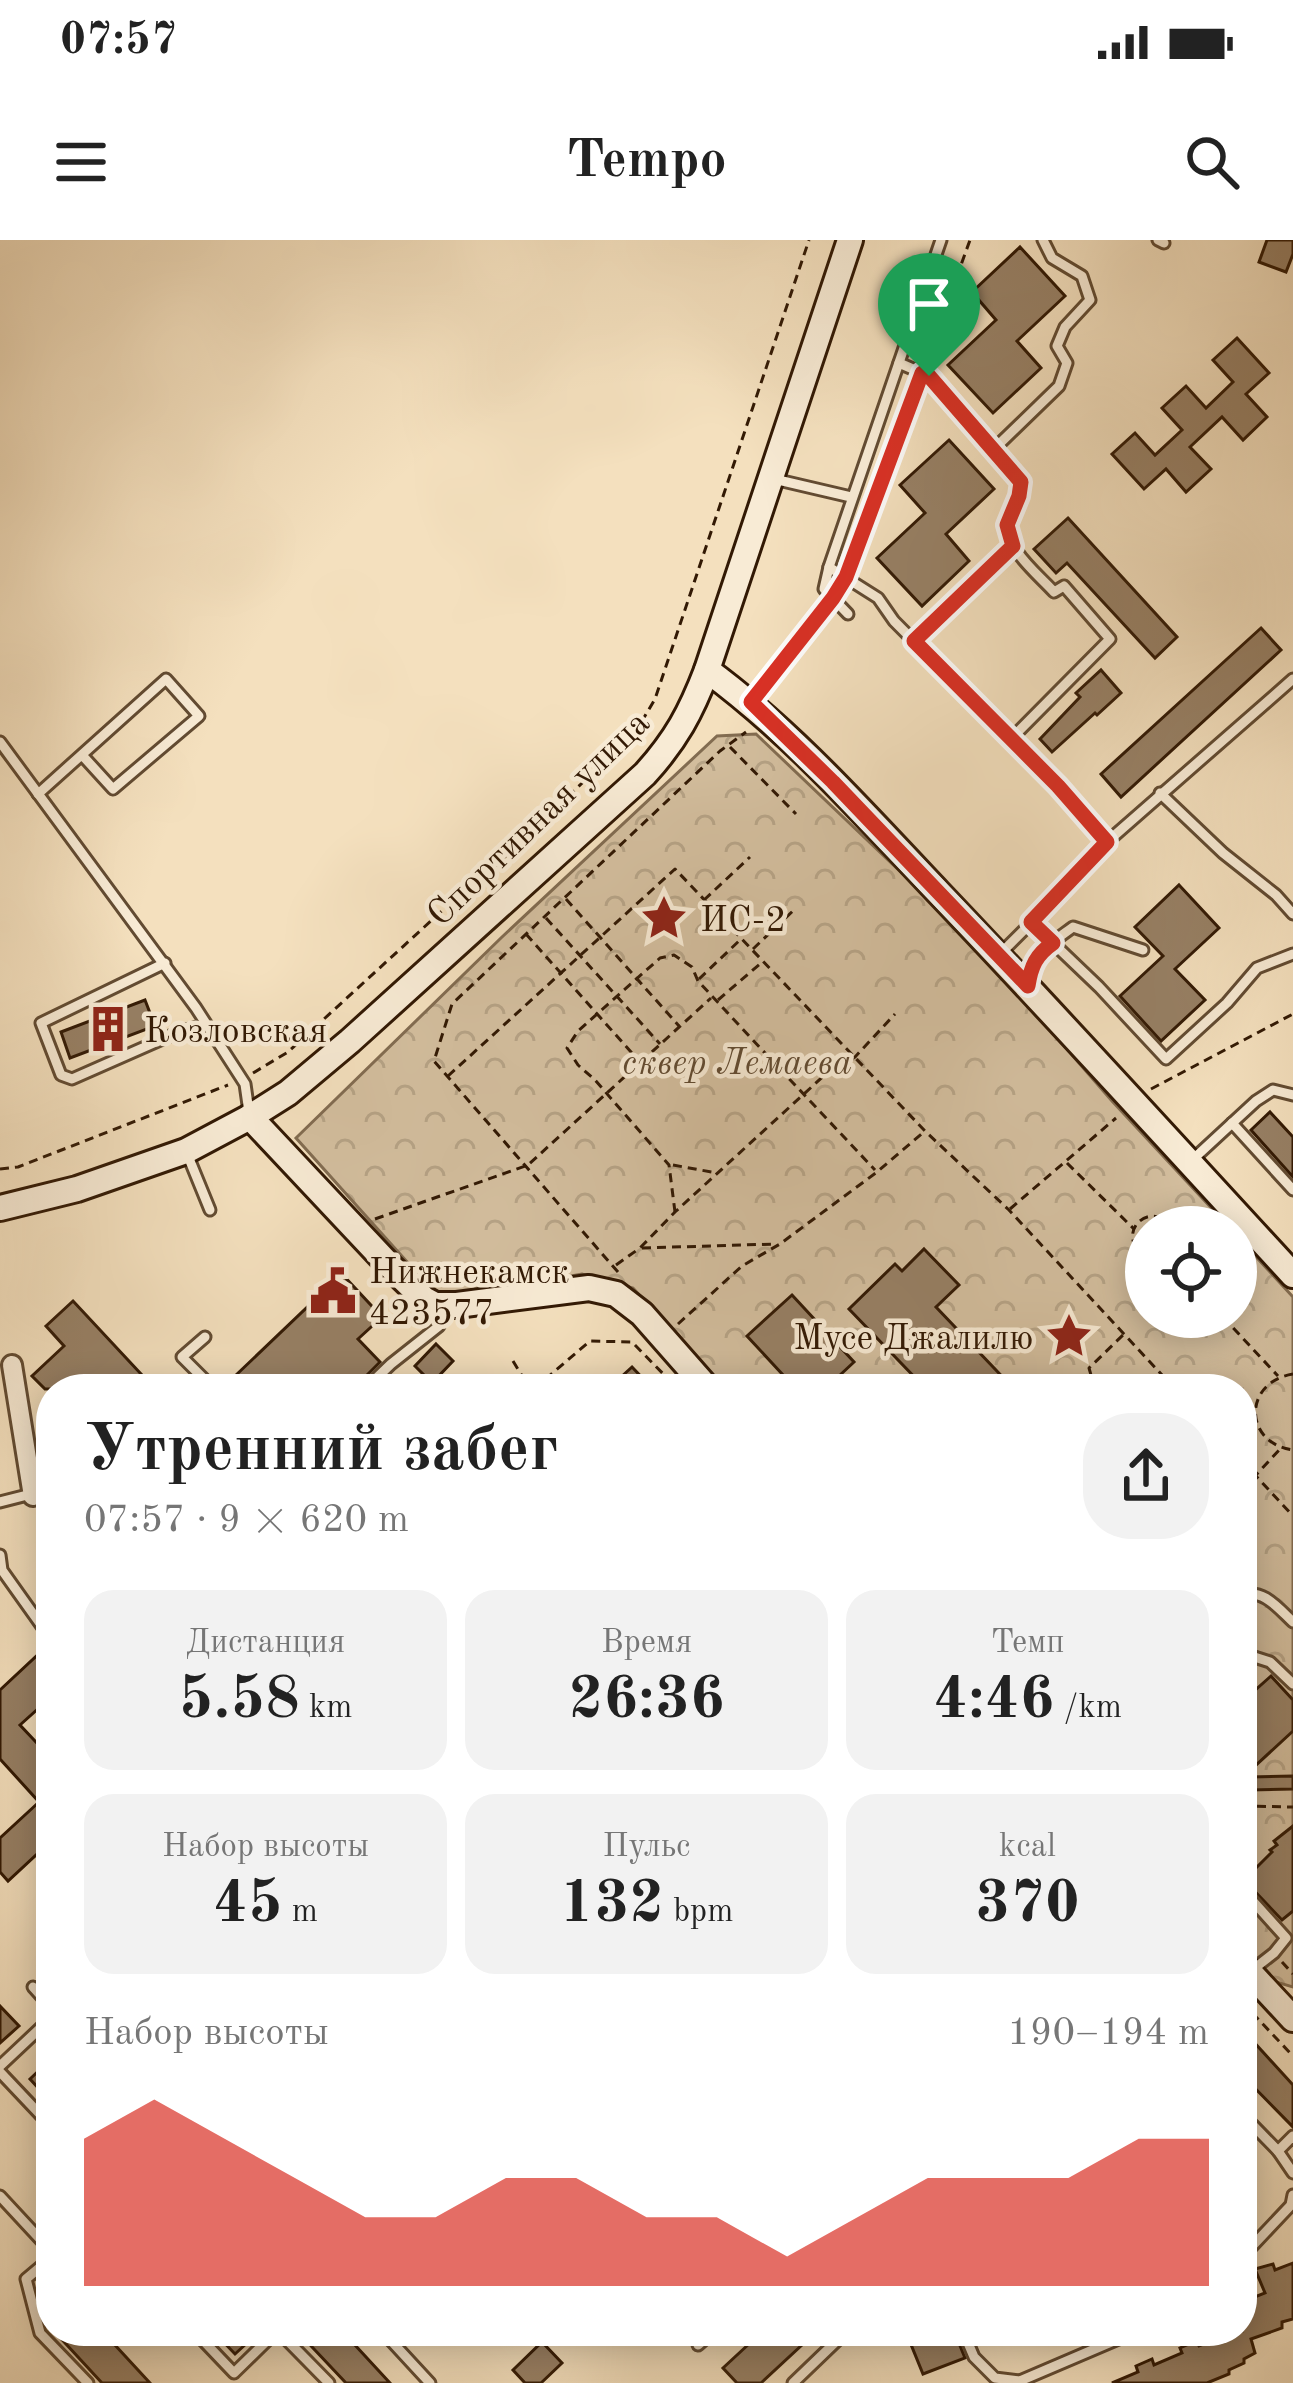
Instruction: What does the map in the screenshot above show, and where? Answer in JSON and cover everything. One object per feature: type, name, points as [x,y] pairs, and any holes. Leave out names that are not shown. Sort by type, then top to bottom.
[{"type":"street","name":"Спортивная улица","points":[[0,1208],[77,1190],[186,1150],[288,1093],[669,748],[707,670],[850,240]]},
{"type":"street","points":[[707,670],[751,702],[833,782],[1293,1275]]},
{"type":"street","points":[[250,1117],[424,1299],[435,1304],[469,1304],[564,1289],[604,1290],[630,1303],[695,1374]]},
{"type":"street","points":[[12,1365],[36,1467]]},
{"type":"street","points":[[1257,1980],[1293,2019]]},
{"type":"lane","points":[[848,614],[824,589],[829,567],[941,240]]},
{"type":"lane","points":[[993,450],[1059,386],[1067,363],[1057,346],[1065,327],[1090,300],[1082,276],[1052,258],[1043,240]]},
{"type":"lane","points":[[899,363],[929,376],[1021,482],[1007,525],[1013,546],[1054,592],[1064,586],[1110,639],[1011,740]]},
{"type":"lane","points":[[771,478],[851,497]]},
{"type":"lane","points":[[914,641],[1013,546]]},
{"type":"lane","points":[[829,567],[878,598],[894,621],[1107,842]]},
{"type":"lane","points":[[38,794],[166,679],[199,716],[113,789],[82,755]]},
{"type":"lane","points":[[999,955],[1107,842],[1293,679]]},
{"type":"lane","points":[[0,742],[165,963],[245,1084],[250,1117]]},
{"type":"lane","points":[[1160,793],[1293,914]]},
{"type":"lane","points":[[1031,922],[1166,1059],[1257,968],[1293,954]]},
{"type":"lane","points":[[1028,986],[1031,966],[1041,952],[1073,927],[1143,950]]},
{"type":"lane","points":[[165,963],[41,1022],[62,1075],[72,1079],[181,1031],[206,1025]]},
{"type":"lane","points":[[1190,1162],[1256,1101],[1273,1090],[1293,1095]]},
{"type":"lane","points":[[1232,1123],[1293,1190]]},
{"type":"lane","points":[[186,1150],[210,1210]]},
{"type":"lane","points":[[383,1374],[439,1326],[435,1304]]},
{"type":"lane","points":[[200,1374],[182,1357],[205,1337]]},
{"type":"lane","points":[[0,1502],[36,1493]]},
{"type":"lane","points":[[0,1555],[2,1570],[36,1618]]},
{"type":"lane","points":[[1257,1594],[1293,1622]]},
{"type":"lane","points":[[1257,1658],[1270,1663],[1293,1684]]},
{"type":"lane","points":[[1257,1903],[1290,1935],[1274,1953],[1257,1962]]},
{"type":"lane","points":[[33,1987],[36,1990]]},
{"type":"lane","points":[[36,2033],[0,2069],[36,2109]]},
{"type":"lane","points":[[1257,2129],[1293,2173]]},
{"type":"lane","points":[[1278,2151],[1293,2136]]},
{"type":"lane","points":[[1257,2241],[1292,2205],[1293,2195]]},
{"type":"lane","points":[[0,2196],[36,2238]]},
{"type":"lane","points":[[36,2269],[26,2278],[36,2317]]},
{"type":"lane","points":[[52,2346],[88,2383]]},
{"type":"lane","points":[[208,2346],[234,2373],[262,2346]]},
{"type":"lane","points":[[292,2346],[328,2383]]},
{"type":"lane","points":[[396,2346],[430,2383]]},
{"type":"lane","points":[[793,2383],[831,2346]]},
{"type":"lane","points":[[969,2346],[995,2378],[1021,2382],[1104,2346]]},
{"type":"path","points":[[0,1169],[18,1167],[242,1079],[288,1052],[469,891],[622,745],[655,699],[808,240]]},
{"type":"path","points":[[846,577],[970,240]]},
{"type":"path","points":[[628,1283],[434,1061],[452,1004],[749,729],[751,702],[833,598]]},
{"type":"path","points":[[728,745],[796,814]]},
{"type":"path","points":[[704,899],[750,856]]},
{"type":"path","points":[[448,1076],[675,869],[1009,1210],[1161,1374]]},
{"type":"path","points":[[565,897],[679,1026]]},
{"type":"path","points":[[752,950],[796,908]]},
{"type":"path","points":[[545,916],[660,1044]]},
{"type":"path","points":[[526,934],[640,1062]]},
{"type":"path","points":[[698,981],[742,939]]},
{"type":"path","points":[[675,1212],[669,1165],[567,1048],[578,1031],[660,958],[674,955],[692,967],[698,981],[877,1172]]},
{"type":"path","points":[[364,1223],[528,1165],[679,1026],[763,961]]},
{"type":"path","points":[[614,1267],[830,1072],[855,1057],[895,1014]]},
{"type":"path","points":[[778,1067],[830,1072]]},
{"type":"path","points":[[663,1338],[742,1266],[780,1244],[926,1130]]},
{"type":"path","points":[[1066,1162],[1125,1220]]},
{"type":"path","points":[[669,1165],[718,1173]]},
{"type":"path","points":[[640,1248],[780,1244]]},
{"type":"path","points":[[1091,1374],[1089,1368],[1124,1334]]},
{"type":"path","points":[[1243,1338],[1279,1377]]},
{"type":"path","points":[[550,1374],[590,1341],[632,1342],[663,1374]]},
{"type":"path","points":[[513,1361],[522,1374]]},
{"type":"path","points":[[1257,1402],[1268,1383],[1293,1374]]},
{"type":"path","points":[[1257,1420],[1267,1440],[1293,1450]]},
{"type":"path","points":[[1257,1475],[1282,1448]]},
{"type":"path","points":[[1257,1477],[1293,1516]]},
{"type":"path","points":[[1257,1806],[1293,1807]]},
{"type":"path","points":[[1257,2018],[1293,2056]]},
{"type":"green space","name":"сквер Лемаева","points":[[756,734],[972,940],[1210,1206],[1125,1206],[1125,1338],[1257,1338],[1257,1258],[1293,1297],[1293,1987],[1276,1982],[1257,1962],[1257,1374],[712,1374],[633,1288],[582,1274],[442,1295],[296,1138],[717,736]]},
{"type":"building","points":[[1267,240],[1293,240],[1286,272],[1259,262]]},
{"type":"building","points":[[1020,247],[1065,296],[1017,341],[1041,368],[993,413],[948,365],[996,320],[972,292]]},
{"type":"building","points":[[1237,338],[1269,373],[1246,394],[1267,417],[1243,440],[1222,417],[1190,447],[1211,469],[1186,492],[1166,469],[1144,489],[1112,454],[1135,433],[1155,455],[1182,430],[1162,408],[1186,386],[1206,408],[1233,382],[1213,360]]},
{"type":"building","points":[[949,440],[994,489],[946,534],[969,561],[922,606],[877,558],[925,513],[900,485]]},
{"type":"building","points":[[1068,518],[1177,637],[1155,658],[1067,563],[1056,573],[1034,549]]},
{"type":"building","points":[[1261,628],[1281,650],[1121,797],[1101,774]]},
{"type":"building","points":[[1101,670],[1121,693],[1052,752],[1040,739]]},
{"type":"building","points":[[1179,885],[1219,928],[1175,969],[1205,1000],[1161,1041],[1120,996],[1163,956],[1135,927]]},
{"type":"building","name":"Козловская","points":[[145,1000],[155,1026],[70,1058],[61,1032]]},
{"type":"building","points":[[1270,1112],[1293,1137],[1293,1177],[1251,1130]]},
{"type":"building","points":[[924,1249],[959,1285],[936,1307],[1000,1374],[912,1374],[849,1309],[895,1264],[902,1271]]},
{"type":"building","points":[[342,1274],[382,1317],[358,1339],[380,1362],[368,1374],[237,1374]]},
{"type":"building","points":[[792,1295],[854,1362],[841,1374],[782,1374],[747,1336]]},
{"type":"building","points":[[73,1301],[141,1374],[36,1374],[36,1380],[32,1376],[64,1346],[46,1326]]},
{"type":"building","points":[[436,1344],[453,1361],[441,1374],[423,1374],[415,1366]]},
{"type":"building","points":[[36,1656],[36,1711],[20,1725],[36,1742],[36,1799],[0,1759],[0,1690]]},
{"type":"building","points":[[1271,1676],[1293,1700],[1293,1731],[1257,1764],[1257,1689]]},
{"type":"building","points":[[1293,1776],[1293,1789],[1257,1790],[1257,1777]]},
{"type":"building","points":[[36,1805],[36,1855],[8,1881],[0,1872],[0,1838]]},
{"type":"building","points":[[1293,1826],[1293,1911],[1282,1920],[1257,1894],[1257,1867],[1277,1845],[1274,1841]]},
{"type":"building","points":[[0,2006],[19,2026],[0,2043]]},
{"type":"building","points":[[1257,2045],[1293,2085],[1293,2127],[1257,2090]]},
{"type":"building","points":[[1293,2263],[1293,2319],[1257,2337],[1257,2296],[1265,2293],[1257,2268],[1273,2264],[1275,2270]]},
{"type":"building","points":[[68,2346],[116,2346],[150,2383],[102,2383]]},
{"type":"building","points":[[311,2346],[356,2346],[390,2383],[346,2383]]},
{"type":"building","points":[[538,2346],[546,2346],[562,2363],[541,2383],[525,2383],[513,2370]]},
{"type":"building","points":[[747,2346],[801,2346],[761,2383],[737,2383],[723,2368]]},
{"type":"building","points":[[912,2346],[960,2346],[965,2358],[923,2374]]},
{"type":"building","points":[[1253,2346],[1255,2353],[1229,2374],[1207,2383],[1112,2383],[1138,2372],[1136,2366],[1152,2359],[1154,2365],[1182,2353],[1180,2348]]},
{"type":"place","name":"ИС-2","points":[[664,918]]},
{"type":"place","name":"Козловская","points":[[108,1029]]},
{"type":"place","name":"Нижнекамск 423577","points":[[333,1291]]},
{"type":"place","name":"Мусе Джалилю","points":[[1069,1336]]},
{"type":"route","points":[[922,373],[929,376],[1021,482],[1007,525],[1013,546],[914,641],[1107,842],[1031,922],[1053,943],[1031,966],[1028,986],[751,702],[846,577],[922,373]]}]
